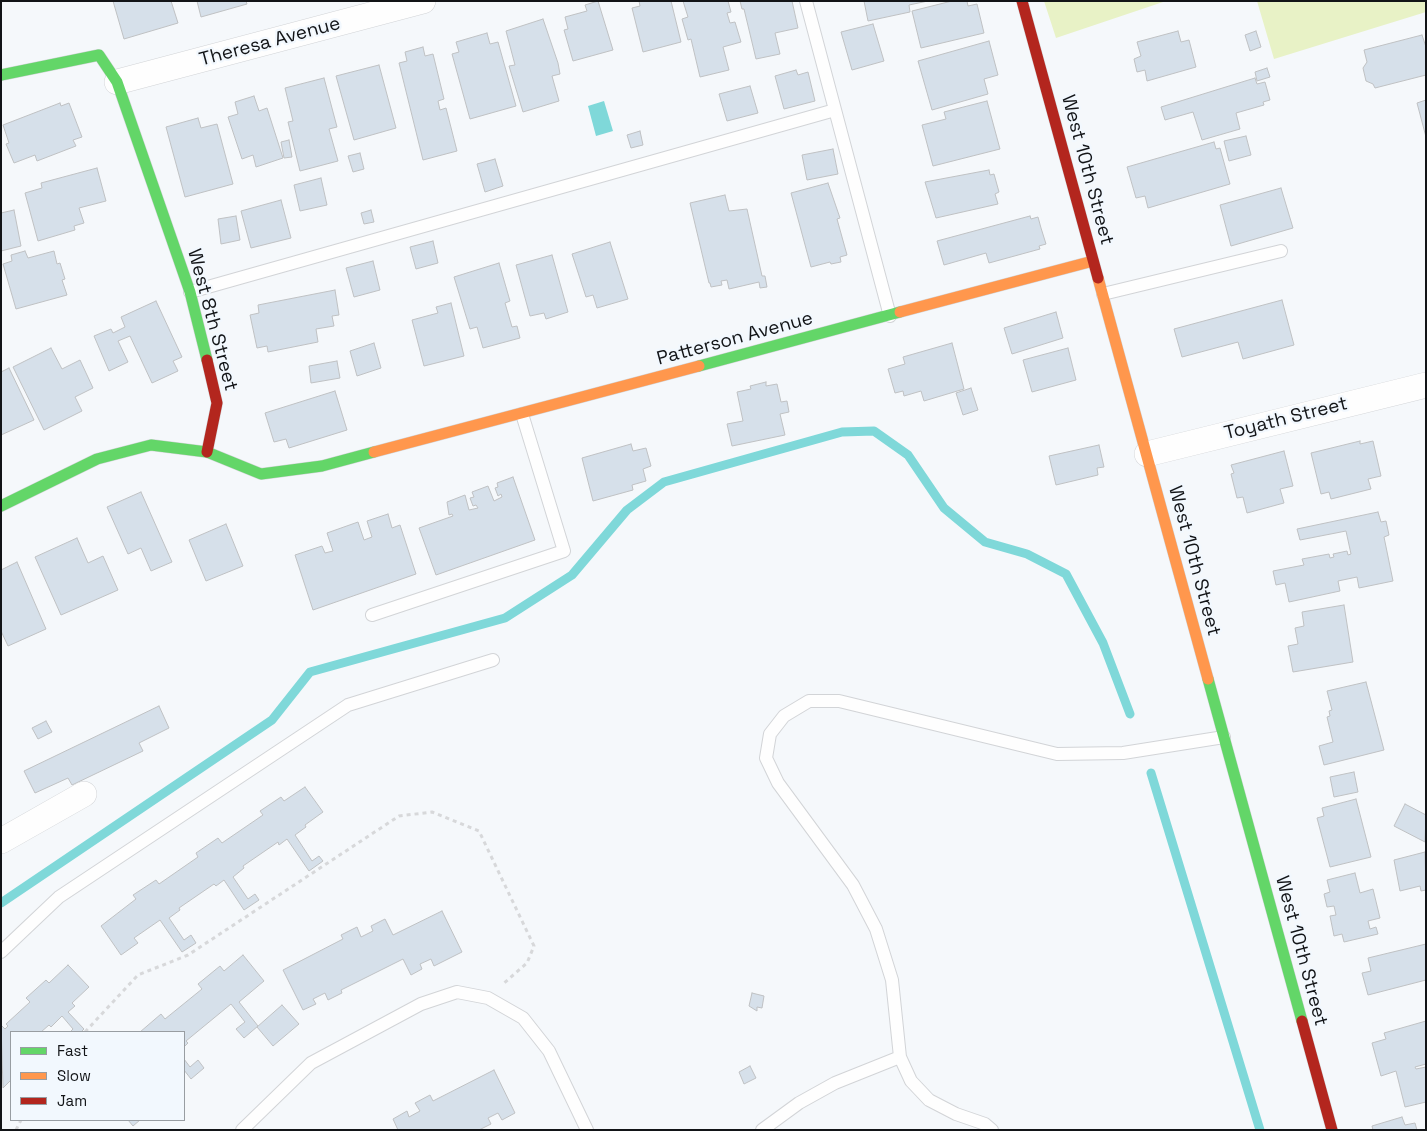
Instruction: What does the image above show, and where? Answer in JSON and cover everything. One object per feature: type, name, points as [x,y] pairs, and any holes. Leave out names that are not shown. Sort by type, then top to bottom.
[{"type":"street","name":"Theresa Avenue","points":[[117,82],[423,1]]},
{"type":"street","name":"West 10th Street","points":[[1022,1],[1332,1130]]},
{"type":"street","name":"West 8th Street","points":[[1,75],[99,55],[117,82],[190,292],[217,403],[207,452]]},
{"type":"street","name":"Patterson Avenue","points":[[207,452],[262,474],[322,466],[1093,261]]},
{"type":"street","name":"Toyath Street","points":[[1147,454],[1426,385]]},
{"type":"street","points":[[1,506],[97,459],[150,445],[207,452]]},
{"type":"street","points":[[4,834],[84,794]]},
{"type":"lane","points":[[806,1],[890,316]]},
{"type":"lane","points":[[190,292],[835,110]]},
{"type":"lane","points":[[1103,294],[1281,251]]},
{"type":"lane","points":[[372,615],[564,551],[522,414]]},
{"type":"lane","points":[[1,952],[59,897],[348,705],[493,660]]},
{"type":"lane","points":[[992,1130],[985,1124],[956,1114],[929,1100],[911,1081],[900,1057],[892,980],[876,929],[853,885],[778,783],[766,758],[770,734],[784,716],[809,701],[839,702],[1057,754],[1123,753],[1224,737]]},
{"type":"lane","points":[[242,1130],[310,1063],[420,1004],[457,992],[488,998],[523,1018],[549,1050],[587,1130]]},
{"type":"lane","points":[[762,1130],[799,1102],[835,1083],[900,1057]]},
{"type":"path","points":[[86,1031],[138,975],[188,956],[399,816],[432,812],[479,832],[534,946],[527,963],[488,998]]},
{"type":"green space","points":[[1044,1],[1166,1],[1056,38]]},
{"type":"green space","points":[[1257,1],[1426,1],[1426,12],[1274,59]]},
{"type":"water","points":[[604,101],[613,131],[596,136],[588,106]]},
{"type":"building","points":[[113,1],[171,1],[178,23],[124,39]]},
{"type":"building","points":[[197,1],[246,1],[247,4],[201,17]]},
{"type":"building","points":[[598,1],[613,50],[573,61],[564,30],[568,29],[565,17],[587,11],[585,5]]},
{"type":"building","points":[[639,1],[671,1],[681,42],[643,52],[632,8],[640,6]]},
{"type":"building","points":[[683,1],[728,1],[731,12],[727,13],[730,23],[735,22],[741,42],[723,47],[729,70],[700,77],[691,39],[688,40],[682,19],[688,17]]},
{"type":"building","points":[[740,1],[792,1],[798,28],[775,33],[780,54],[756,59],[744,9],[742,9]]},
{"type":"building","points":[[864,1],[928,1],[909,5],[910,12],[868,21]]},
{"type":"building","points":[[952,1],[967,1],[968,6],[977,4],[984,33],[921,48],[912,11]]},
{"type":"building","points":[[543,19],[558,63],[560,74],[552,76],[559,101],[523,112],[509,66],[515,65],[506,31]]},
{"type":"building","points":[[873,24],[884,61],[852,70],[841,32]]},
{"type":"building","points":[[1178,31],[1181,42],[1189,40],[1196,67],[1147,81],[1145,70],[1137,72],[1134,59],[1141,56],[1137,42]]},
{"type":"building","points":[[1256,31],[1261,47],[1250,51],[1245,35]]},
{"type":"building","points":[[487,33],[490,44],[498,42],[516,106],[470,119],[452,54],[459,52],[456,42]]},
{"type":"building","points":[[1422,35],[1426,47],[1426,75],[1375,88],[1373,84],[1366,81],[1363,68],[1367,62],[1364,50]]},
{"type":"building","points":[[989,41],[998,75],[984,79],[988,94],[932,110],[918,61]]},
{"type":"building","points":[[423,47],[425,56],[433,54],[444,99],[438,101],[440,110],[446,108],[457,151],[423,160],[399,63],[407,61],[405,52]]},
{"type":"building","points":[[379,65],[396,128],[354,140],[336,76]]},
{"type":"building","points":[[1267,68],[1270,77],[1257,81],[1255,72]]},
{"type":"building","points":[[796,70],[798,75],[808,72],[815,101],[784,109],[775,76]]},
{"type":"building","points":[[324,78],[337,127],[329,129],[338,161],[300,171],[288,122],[293,121],[285,88]]},
{"type":"building","points":[[1255,78],[1257,84],[1265,82],[1270,100],[1263,102],[1264,105],[1236,113],[1240,129],[1202,140],[1193,112],[1165,120],[1161,107]]},
{"type":"building","points":[[750,86],[758,113],[727,121],[719,94]]},
{"type":"building","points":[[254,96],[259,111],[267,108],[283,158],[256,167],[253,155],[242,159],[228,117],[238,114],[235,102]]},
{"type":"building","points":[[1426,100],[1426,137],[1417,103]]},
{"type":"building","points":[[987,101],[1000,149],[933,166],[922,125],[946,119],[944,112]]},
{"type":"building","points":[[60,103],[61,106],[69,103],[82,137],[73,140],[76,146],[37,161],[35,155],[14,163],[6,144],[9,143],[3,125]]},
{"type":"building","points":[[198,118],[201,128],[217,124],[233,184],[185,197],[166,127]]},
{"type":"building","points":[[640,131],[643,145],[631,148],[627,135]]},
{"type":"building","points":[[1246,136],[1251,155],[1229,161],[1224,141]]},
{"type":"building","points":[[289,140],[292,157],[284,158],[281,142]]},
{"type":"building","points":[[1214,142],[1216,149],[1220,148],[1230,184],[1148,208],[1145,196],[1136,198],[1127,167]]},
{"type":"building","points":[[833,149],[838,174],[807,180],[802,155]]},
{"type":"building","points":[[360,153],[364,169],[353,172],[348,156]]},
{"type":"building","points":[[495,159],[503,186],[485,192],[477,164]]},
{"type":"building","points":[[97,168],[106,201],[79,208],[84,223],[74,226],[75,230],[38,241],[25,193],[42,188],[41,183]]},
{"type":"building","points":[[989,170],[990,175],[994,174],[999,192],[995,194],[998,204],[936,218],[925,182]]},
{"type":"building","points":[[321,178],[327,205],[300,211],[294,185]]},
{"type":"building","points":[[828,183],[840,218],[837,219],[847,255],[840,257],[841,262],[831,264],[830,262],[811,267],[791,193]]},
{"type":"building","points":[[1281,188],[1293,228],[1231,246],[1220,205]]},
{"type":"building","points":[[725,195],[729,211],[747,209],[762,276],[765,276],[767,287],[760,288],[759,282],[729,289],[727,280],[721,281],[722,285],[711,287],[709,283],[690,203]]},
{"type":"building","points":[[281,200],[291,238],[251,248],[241,211]]},
{"type":"building","points":[[14,210],[21,246],[1,251],[1,213]]},
{"type":"building","points":[[371,210],[374,222],[364,224],[361,213]]},
{"type":"building","points":[[236,216],[240,240],[221,244],[218,219]]},
{"type":"building","points":[[1030,216],[1031,219],[1038,217],[1046,244],[1039,246],[1040,249],[989,263],[986,253],[944,265],[937,241]]},
{"type":"building","points":[[433,241],[438,263],[416,269],[410,247]]},
{"type":"building","points":[[610,242],[628,299],[597,308],[593,295],[586,297],[572,254]]},
{"type":"building","points":[[25,251],[28,258],[54,251],[57,264],[60,263],[65,279],[62,280],[67,295],[16,309],[3,264],[12,261],[11,255]]},
{"type":"building","points":[[552,255],[568,312],[546,319],[544,313],[530,316],[516,265]]},
{"type":"building","points":[[373,261],[380,290],[354,297],[346,268]]},
{"type":"building","points":[[499,263],[510,301],[505,303],[512,327],[517,326],[520,338],[483,348],[477,327],[470,329],[454,277]]},
{"type":"building","points":[[335,290],[339,315],[332,316],[334,326],[316,329],[318,342],[268,352],[267,346],[257,348],[250,315],[259,313],[258,305]]},
{"type":"building","points":[[1282,300],[1294,345],[1243,359],[1238,342],[1182,357],[1174,329]]},
{"type":"building","points":[[156,301],[182,357],[173,361],[178,371],[152,383],[130,336],[118,341],[128,362],[109,371],[94,336],[111,329],[113,333],[125,327],[121,317]]},
{"type":"building","points":[[451,303],[464,356],[424,366],[412,320],[438,313],[436,307]]},
{"type":"building","points":[[1056,312],[1063,338],[1012,354],[1004,328]]},
{"type":"building","points":[[374,343],[381,368],[357,376],[350,351]]},
{"type":"building","points":[[952,343],[964,389],[924,401],[921,391],[904,396],[903,391],[895,393],[888,369],[905,364],[903,357]]},
{"type":"building","points":[[51,348],[62,369],[80,360],[93,388],[75,397],[82,411],[44,430],[13,367]]},
{"type":"building","points":[[1068,348],[1076,380],[1032,392],[1023,360]]},
{"type":"building","points":[[337,361],[340,378],[311,383],[309,366]]},
{"type":"building","points":[[9,368],[34,420],[1,435],[1,372]]},
{"type":"building","points":[[766,382],[766,386],[777,384],[781,402],[787,401],[789,412],[780,414],[785,435],[732,446],[727,424],[743,421],[737,392],[751,389],[750,386]]},
{"type":"building","points":[[971,388],[978,410],[963,415],[956,393]]},
{"type":"building","points":[[335,391],[347,430],[289,448],[286,439],[274,442],[265,413]]},
{"type":"building","points":[[1360,441],[1360,444],[1373,441],[1381,476],[1368,479],[1371,489],[1331,499],[1329,492],[1321,494],[1311,453]]},
{"type":"building","points":[[631,444],[633,451],[646,448],[651,466],[643,469],[646,481],[632,485],[633,490],[593,501],[582,458]]},
{"type":"building","points":[[1099,445],[1104,467],[1097,468],[1098,475],[1056,485],[1049,456]]},
{"type":"building","points":[[1284,451],[1293,486],[1280,489],[1284,503],[1247,513],[1243,497],[1237,498],[1231,474],[1234,473],[1231,465]]},
{"type":"building","points":[[513,477],[535,540],[436,575],[419,528],[453,516],[452,514],[449,515],[447,502],[465,495],[469,510],[478,508],[476,505],[473,506],[470,498],[474,497],[472,492],[488,486],[494,501],[502,497],[501,494],[498,496],[495,488],[498,487],[497,483]]},
{"type":"building","points":[[141,492],[172,562],[151,571],[141,548],[128,554],[107,507]]},
{"type":"building","points":[[1378,512],[1381,522],[1386,521],[1389,535],[1384,537],[1393,581],[1359,588],[1357,577],[1338,581],[1340,591],[1289,602],[1285,583],[1276,585],[1273,571],[1304,565],[1302,559],[1329,554],[1330,558],[1334,557],[1333,554],[1347,551],[1348,555],[1351,554],[1346,531],[1300,540],[1297,529]]},
{"type":"building","points":[[388,514],[392,528],[400,525],[416,574],[313,610],[295,555],[322,546],[325,553],[333,551],[327,533],[358,522],[364,540],[372,537],[367,521]]},
{"type":"building","points":[[226,524],[243,566],[206,581],[189,540]]},
{"type":"building","points":[[77,538],[88,563],[103,556],[118,590],[61,615],[35,557]]},
{"type":"building","points":[[17,562],[46,629],[8,646],[1,631],[1,570]]},
{"type":"building","points":[[1344,605],[1353,662],[1293,672],[1288,646],[1298,644],[1295,628],[1304,626],[1302,612]]},
{"type":"building","points":[[1366,682],[1384,750],[1324,765],[1319,746],[1333,742],[1327,717],[1330,716],[1329,711],[1332,710],[1327,691]]},
{"type":"building","points":[[159,706],[169,728],[139,743],[143,751],[72,785],[68,778],[35,793],[24,771]]},
{"type":"building","points":[[46,721],[52,732],[38,739],[32,728]]},
{"type":"building","points":[[1354,772],[1358,792],[1334,797],[1330,777]]},
{"type":"building","points":[[305,787],[323,812],[295,835],[312,861],[319,856],[323,861],[309,871],[287,839],[279,845],[278,842],[243,866],[244,868],[233,877],[248,899],[255,894],[259,900],[244,910],[224,880],[216,886],[214,884],[179,908],[180,910],[169,918],[184,940],[191,935],[196,943],[182,952],[160,920],[134,938],[138,943],[121,955],[101,926],[136,899],[133,895],[156,880],[159,884],[198,857],[196,853],[218,838],[222,843],[263,815],[260,811],[281,797],[284,801]]},
{"type":"building","points":[[1356,799],[1371,857],[1330,867],[1317,818],[1324,816],[1322,808]]},
{"type":"building","points":[[1405,804],[1426,815],[1425,842],[1394,826]]},
{"type":"building","points":[[1425,852],[1426,890],[1421,891],[1420,886],[1400,891],[1394,860]]},
{"type":"building","points":[[1355,873],[1360,893],[1373,889],[1380,918],[1368,921],[1370,929],[1376,927],[1378,934],[1344,942],[1342,934],[1334,936],[1330,916],[1336,915],[1334,906],[1327,907],[1324,894],[1330,892],[1327,880]]},
{"type":"building","points":[[442,911],[462,952],[434,966],[431,959],[420,964],[422,969],[411,975],[403,959],[341,990],[342,993],[328,1000],[325,993],[313,999],[316,1004],[303,1010],[283,970],[343,939],[341,935],[357,927],[361,937],[373,931],[371,926],[385,919],[393,935]]},
{"type":"building","points":[[1426,944],[1426,980],[1368,995],[1362,973],[1371,971],[1368,958]]},
{"type":"building","points":[[243,955],[264,981],[239,1002],[258,1026],[244,1038],[236,1029],[245,1022],[231,1004],[186,1041],[188,1043],[185,1046],[185,1031],[141,1031],[161,1014],[165,1019],[202,989],[198,984],[220,966],[224,971]]},
{"type":"building","points":[[68,965],[89,987],[72,1003],[75,1006],[68,1012],[84,1029],[82,1031],[71,1031],[73,1029],[62,1016],[51,1027],[49,1025],[42,1031],[10,1031],[10,1081],[3,1088],[1,1025],[5,1029],[8,1026],[6,1024],[30,1002],[26,998],[46,980],[49,983]]},
{"type":"building","points":[[752,993],[764,996],[762,1008],[757,1007],[757,1011],[749,1006]]},
{"type":"building","points":[[282,1005],[299,1024],[273,1046],[257,1027]]},
{"type":"building","points":[[1426,1021],[1426,1064],[1415,1067],[1416,1069],[1426,1067],[1426,1102],[1405,1107],[1396,1071],[1381,1076],[1372,1043],[1386,1039],[1384,1033]]},
{"type":"building","points":[[185,1060],[190,1067],[198,1060],[204,1068],[191,1079],[185,1071]]},
{"type":"building","points":[[750,1066],[756,1078],[744,1084],[739,1072]]},
{"type":"building","points":[[494,1070],[515,1113],[502,1120],[498,1113],[488,1118],[491,1124],[479,1130],[398,1130],[393,1119],[407,1111],[409,1117],[420,1111],[415,1103],[430,1095],[433,1101]]},
{"type":"building","points":[[1402,1117],[1405,1125],[1415,1123],[1417,1130],[1373,1130],[1372,1126]]},
{"type":"building","points":[[129,1121],[139,1121],[133,1126]]},
{"type":"waterway","points":[[1,903],[272,720],[310,672],[505,618],[572,575],[627,510],[664,482],[842,432],[874,431],[908,455],[944,508],[985,542],[1027,554],[1066,574],[1103,643],[1130,714]]},
{"type":"waterway","points":[[1151,773],[1260,1130]]},
{"type":"traffic: fast","points":[[1,75],[99,55],[117,82],[190,292],[207,360]]},
{"type":"traffic: fast","points":[[699,366],[900,312]]},
{"type":"traffic: fast","points":[[1,506],[97,459],[151,445],[207,452],[261,474],[322,466],[374,452]]},
{"type":"traffic: fast","points":[[1208,679],[1302,1021]]},
{"type":"traffic: slow","points":[[900,312],[1093,261]]},
{"type":"traffic: slow","points":[[1098,278],[1208,679]]},
{"type":"traffic: slow","points":[[374,452],[699,366]]},
{"type":"traffic: jam","points":[[1022,1],[1098,278]]},
{"type":"traffic: jam","points":[[207,360],[217,403],[207,452]]},
{"type":"traffic: jam","points":[[1302,1021],[1332,1130]]}]
